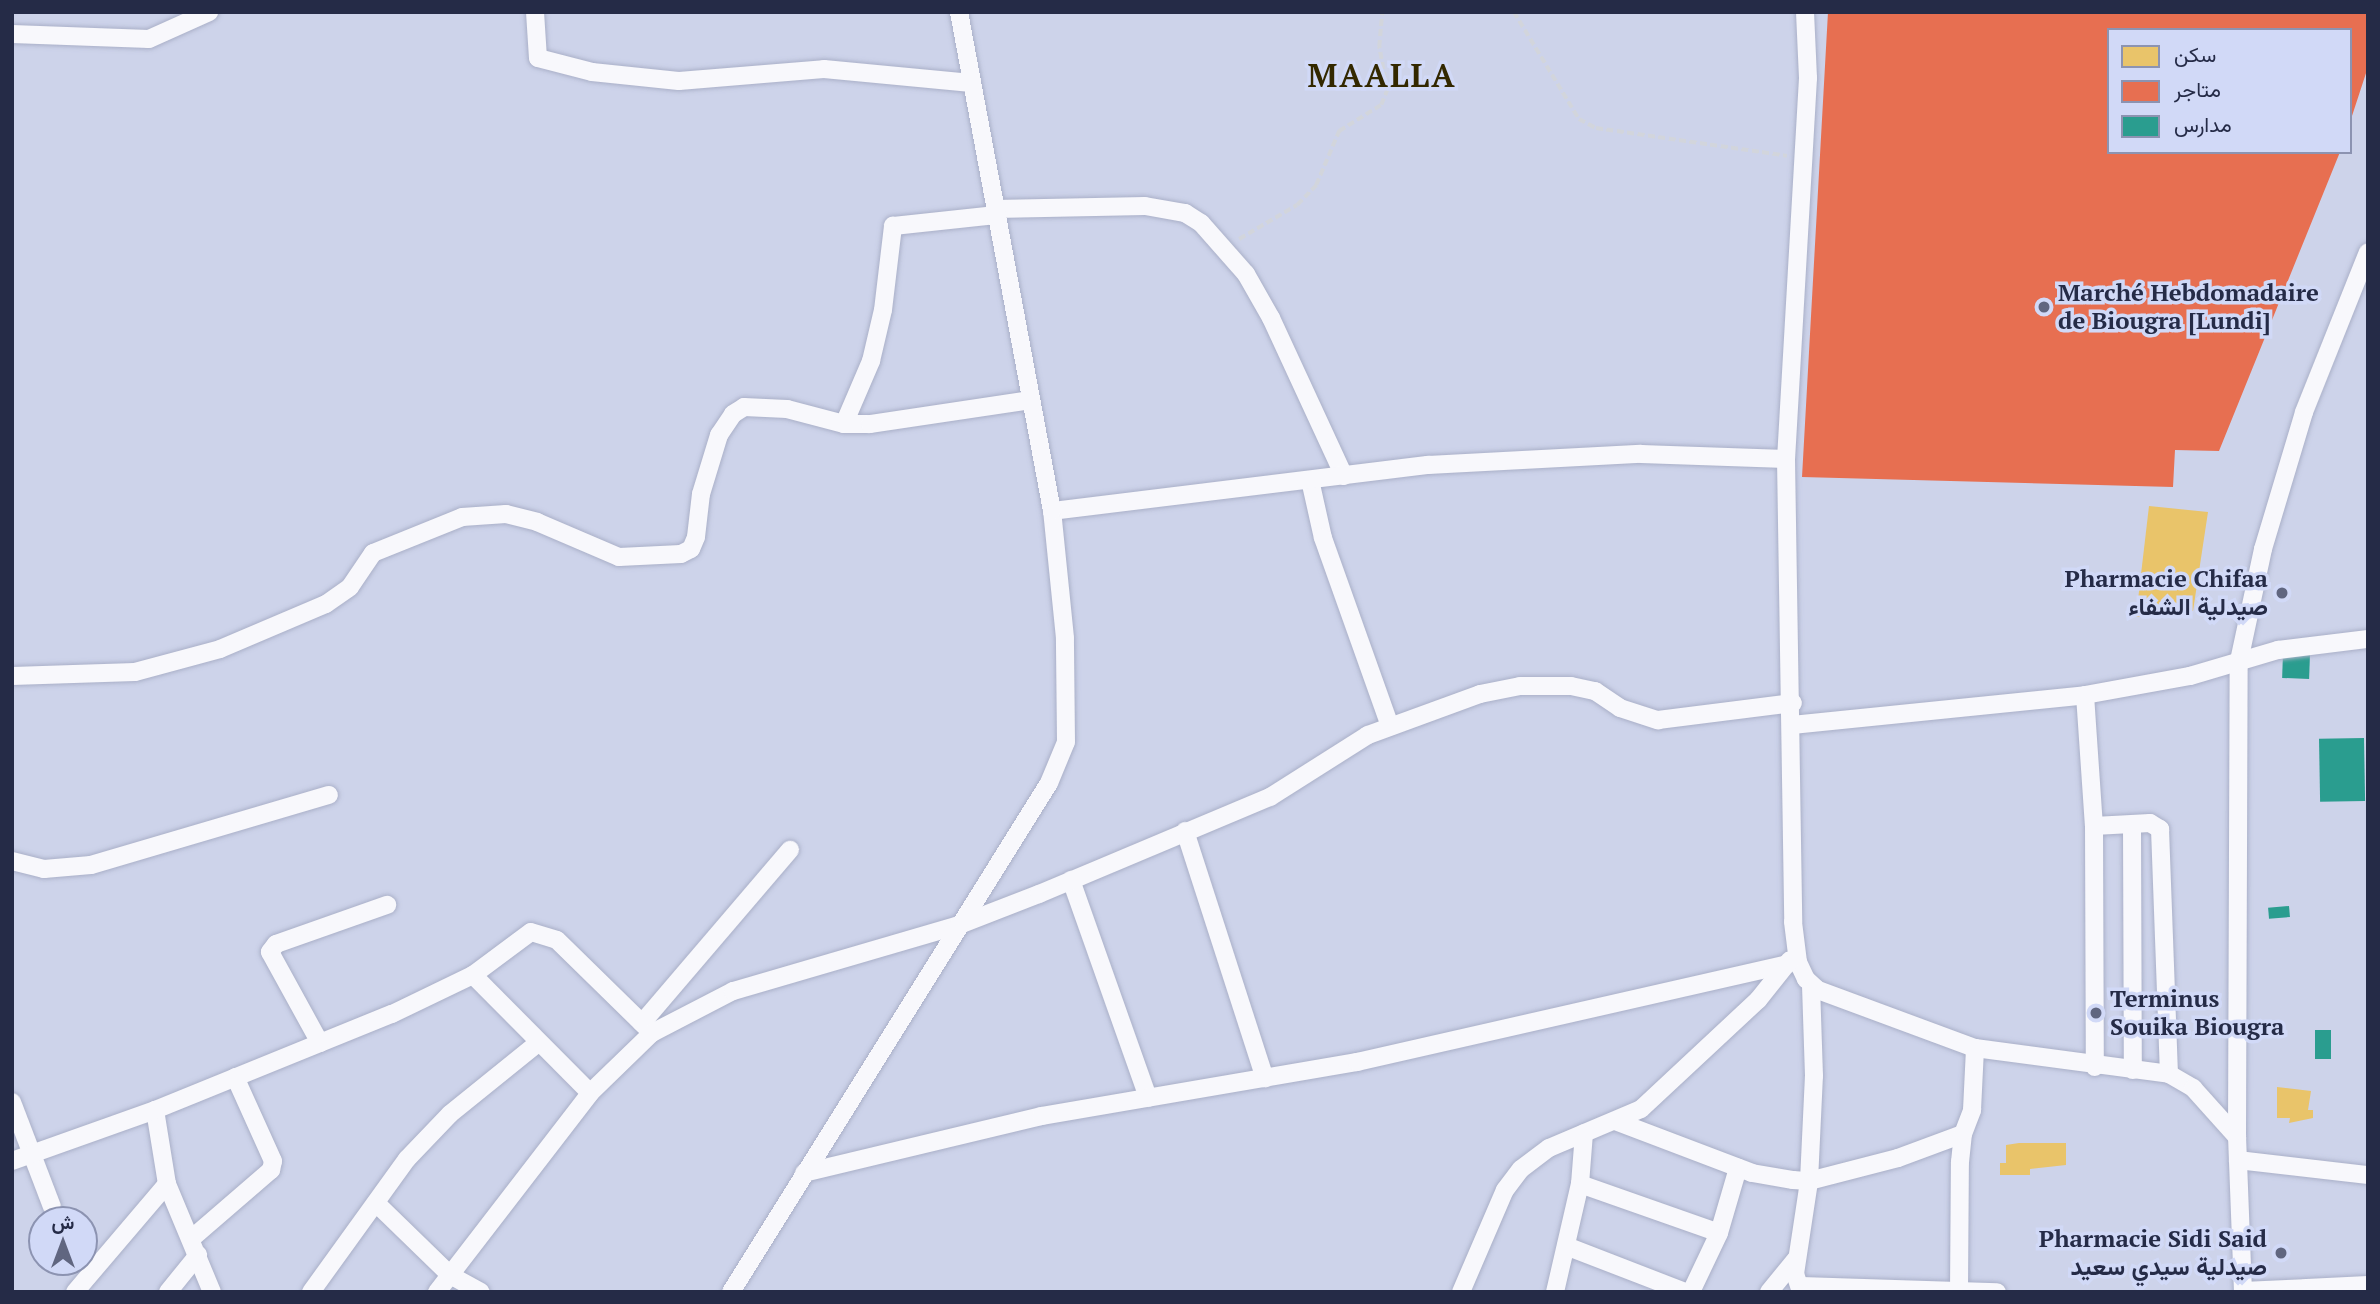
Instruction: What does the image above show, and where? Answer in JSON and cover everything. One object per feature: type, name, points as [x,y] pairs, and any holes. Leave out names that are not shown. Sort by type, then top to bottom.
[{"type":"street","points":[[12,34],[149,39],[209,12]]},
{"type":"street","points":[[535,12],[538,58],[592,72],[679,81],[824,69],[971,83]]},
{"type":"street","points":[[732,1292],[1049,783],[1066,742],[1066,663],[1052,511],[959,12]]},
{"type":"street","points":[[1461,1292],[1504,1190],[1521,1169],[1549,1148],[1618,1122],[1662,1091],[1758,1000],[1788,964],[1794,947],[1793,703],[1786,459],[1808,78],[1805,12]]},
{"type":"street","points":[[844,424],[871,361],[883,310],[893,226],[995,212],[1096,205],[1171,209],[1201,223],[1226,249],[1271,318],[1344,476]]},
{"type":"street","points":[[2368,252],[2304,412],[2263,549],[2239,661],[2237,1137],[2244,1291],[2368,1285]]},
{"type":"street","points":[[12,676],[135,672],[220,649],[326,604],[350,587],[373,553],[462,517],[517,517],[620,557],[681,554],[691,549],[696,537],[710,460],[733,414],[765,406],[844,424],[870,424],[1030,400]]},
{"type":"street","points":[[1052,511],[1344,476],[1539,458],[1641,454],[1786,459]]},
{"type":"street","points":[[1310,480],[1323,538],[1390,726]]},
{"type":"street","points":[[1792,725],[2085,695],[2190,676],[2278,650],[2368,639]]},
{"type":"street","points":[[647,1028],[733,991],[959,925],[1270,797],[1368,735],[1480,694],[1551,683],[1595,691],[1620,708],[1658,720],[1793,703]]},
{"type":"street","points":[[2085,695],[2094,826],[2095,1067]]},
{"type":"street","points":[[12,861],[44,869],[91,865],[329,795]]},
{"type":"street","points":[[2094,826],[2150,823],[2160,829],[2169,1074]]},
{"type":"street","points":[[2132,826],[2133,1070]]},
{"type":"street","points":[[1185,831],[1265,1078]]},
{"type":"street","points":[[437,1292],[590,1093],[647,1028],[790,850]]},
{"type":"street","points":[[1071,880],[1148,1098]]},
{"type":"street","points":[[320,1043],[271,952],[275,944],[387,905]]},
{"type":"street","points":[[12,1161],[155,1110],[320,1043],[473,975],[519,937],[542,932],[557,940],[647,1028]]},
{"type":"street","points":[[1794,947],[1811,985],[1814,1076],[1809,1181],[1795,1274],[1801,1289],[1997,1292]]},
{"type":"street","points":[[804,1173],[1041,1116],[1265,1078],[1478,1037],[1788,964]]},
{"type":"street","points":[[473,975],[590,1093]]},
{"type":"street","points":[[1811,985],[1845,1002],[1975,1048],[2095,1067],[2169,1074],[2193,1088],[2237,1137]]},
{"type":"street","points":[[311,1292],[407,1159],[450,1114],[538,1043]]},
{"type":"street","points":[[1958,1291],[1963,1134],[1972,1111],[1975,1048]]},
{"type":"street","points":[[168,1292],[195,1247],[271,1170],[273,1161],[235,1077]]},
{"type":"street","points":[[12,1102],[52,1206]]},
{"type":"street","points":[[155,1110],[167,1184],[212,1292]]},
{"type":"street","points":[[1618,1122],[1738,1168],[1777,1179],[1809,1181],[1898,1158],[1963,1134]]},
{"type":"street","points":[[1555,1292],[1580,1184],[1584,1133]]},
{"type":"street","points":[[2238,1160],[2368,1175]]},
{"type":"street","points":[[1691,1292],[1718,1233],[1738,1168]]},
{"type":"street","points":[[75,1292],[167,1184]]},
{"type":"street","points":[[1580,1184],[1718,1233]]},
{"type":"street","points":[[376,1203],[450,1275],[481,1292]]},
{"type":"street","points":[[1566,1246],[1685,1292]]},
{"type":"street","points":[[1769,1292],[1796,1259]]},
{"type":"path","points":[[1226,249],[1297,205],[1316,185],[1339,131],[1381,105],[1387,90],[1379,47],[1382,12]]},
{"type":"path","points":[[1514,12],[1579,119],[1596,128],[1803,158]]},
{"type":"building: سكن","points":[[2149,506],[2208,512],[2193,611],[2136,617]]},
{"type":"building: سكن","points":[[2277,1087],[2311,1091],[2308,1110],[2313,1110],[2313,1118],[2289,1123],[2290,1118],[2277,1118]]},
{"type":"building: سكن","points":[[2066,1143],[2066,1165],[2030,1169],[2030,1175],[2000,1175],[2000,1163],[2006,1163],[2006,1145]]},
{"type":"building: متاجر","name":"Marché Hebdomadaire de Biougra [Lundi]","points":[[1828,12],[2368,12],[2368,67],[2352,116],[2352,28],[2107,28],[2107,154],[2339,154],[2219,451],[2175,450],[2173,487],[1802,477]]},
{"type":"building: مدارس","points":[[2283,653],[2310,654],[2309,679],[2282,678]]},
{"type":"building: مدارس","points":[[2364,738],[2365,801],[2320,802],[2319,739]]},
{"type":"building: مدارس","points":[[2289,906],[2290,917],[2269,919],[2268,908]]},
{"type":"building: مدارس","points":[[2315,1030],[2331,1030],[2331,1059],[2315,1059]]},
{"type":"place","name":"Marché Hebdomadaire de Biougra [Lundi]","points":[[2044,307]]},
{"type":"place","name":"Pharmacie Chifaa صيدلية الشفاء","points":[[2282,593]]},
{"type":"place","name":"Terminus Souika Biougra","points":[[2096,1013]]},
{"type":"place","name":"Pharmacie Sidi Said صيدلية سيدي سعيد","points":[[2281,1253]]},
{"type":"district","name":"MAALLA","points":[[1382,75]]}]
